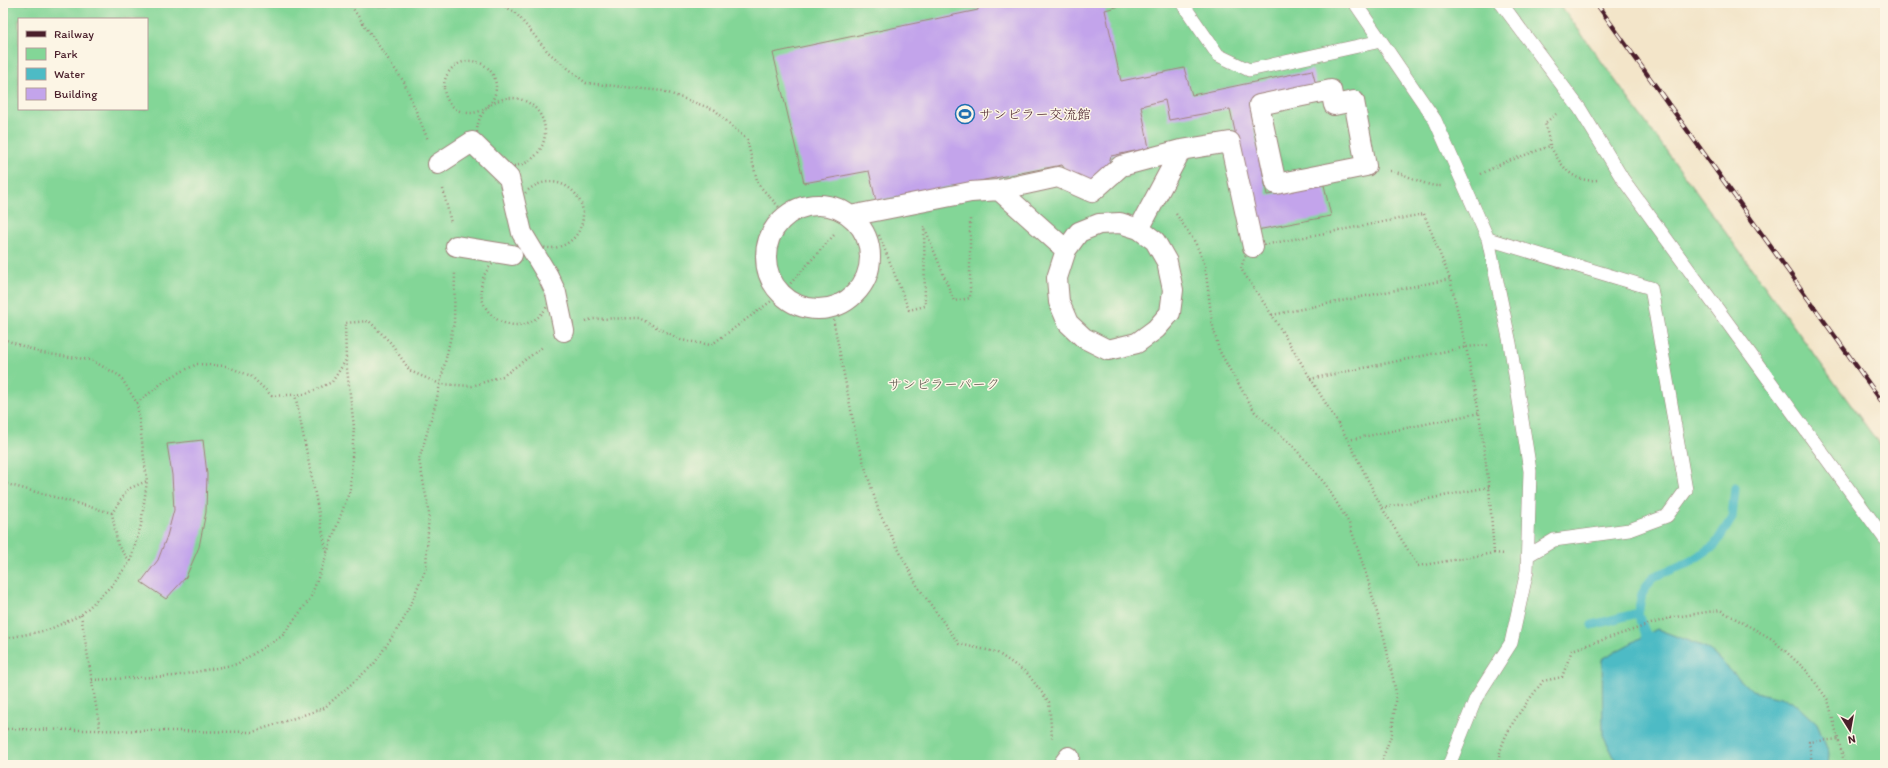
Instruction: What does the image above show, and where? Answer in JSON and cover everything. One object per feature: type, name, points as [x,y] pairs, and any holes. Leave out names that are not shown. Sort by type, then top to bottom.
[{"type":"street","points":[[1331,90],[1334,105],[1354,101],[1366,166],[1276,184],[1259,106],[1331,90]]},
{"type":"street","points":[[438,164],[472,142],[509,178],[522,233],[548,276],[556,293],[564,331]]},
{"type":"street","points":[[850,216],[971,192],[999,190],[1058,177],[1092,192],[1121,166],[1180,150],[1230,142],[1253,247]]},
{"type":"street","points":[[1139,229],[1180,150]]},
{"type":"street","points":[[999,190],[1066,250]]},
{"type":"street","points":[[819,205],[836,208],[850,216],[862,228],[869,243],[871,260],[867,276],[859,290],[846,301],[831,308],[813,309],[796,304],[781,294],[771,280],[766,263],[768,245],[775,228],[787,216],[803,207],[819,205]]},
{"type":"street","points":[[1120,223],[1139,229],[1155,242],[1167,262],[1173,290],[1170,314],[1156,330],[1137,343],[1108,350],[1084,338],[1068,322],[1059,302],[1057,278],[1066,250],[1079,232],[1099,224],[1120,223]]},
{"type":"street","points":[[456,246],[512,255]]},
{"type":"lane","points":[[1182,3],[1218,55],[1249,70],[1381,40]]},
{"type":"lane","points":[[1355,3],[1435,120],[1464,182],[1488,239],[1510,343],[1530,471],[1527,571],[1511,643],[1476,698],[1449,765]]},
{"type":"lane","points":[[1501,3],[1580,109],[1622,178],[1885,539]]},
{"type":"lane","points":[[1488,239],[1651,288],[1686,490],[1666,516],[1629,530],[1554,540],[1527,556]]},
{"type":"path","points":[[3,729],[253,732],[324,708],[374,664],[404,619],[426,568],[429,511],[419,460],[440,384],[454,323],[456,246],[438,164],[404,82],[349,3]]},
{"type":"path","points":[[498,3],[515,12],[548,52],[586,83],[663,91],[715,110],[746,140],[758,184],[787,216]]},
{"type":"path","points":[[485,108],[477,112],[468,113],[459,111],[451,106],[446,99],[443,90],[447,72],[454,65],[470,60],[485,65],[495,78],[495,95],[485,108],[477,129],[478,140],[482,151],[490,159],[500,165],[511,166],[522,165],[532,159],[540,151],[545,140],[546,129],[543,118],[536,108],[527,102],[506,98],[485,108]]},
{"type":"path","points":[[1580,109],[1559,112],[1546,123],[1550,146],[1564,170],[1586,182],[1622,178]]},
{"type":"path","points":[[1366,166],[1402,173],[1438,186],[1464,182],[1502,163],[1550,146]]},
{"type":"path","points":[[545,182],[556,182],[567,186],[575,193],[581,202],[583,213],[582,224],[578,234],[561,246],[550,248],[540,246],[530,241],[522,233],[518,224],[517,212],[519,201],[525,192],[534,185],[545,182]]},
{"type":"path","points":[[870,212],[909,310],[925,306],[924,226],[954,301],[962,300],[970,298],[971,192]]},
{"type":"path","points":[[1155,198],[1177,215],[1195,242],[1205,265],[1212,322],[1219,350],[1255,412],[1292,446],[1326,485],[1349,523],[1369,584],[1385,641],[1396,693],[1392,733],[1380,765]]},
{"type":"path","points":[[1424,214],[1450,279],[1466,347],[1479,413],[1489,486],[1494,553],[1418,566],[1382,508],[1348,440],[1272,315],[1241,269],[1244,258],[1253,247],[1424,214]]},
{"type":"path","points":[[92,680],[175,676],[237,664],[282,636],[310,599],[350,490],[354,427],[346,360],[345,323],[369,321],[390,343],[410,371],[440,384],[472,386],[504,376],[564,331],[592,319],[639,318],[681,340],[711,345],[781,294],[850,216]]},
{"type":"path","points":[[512,255],[523,255],[534,259],[542,266],[548,276],[551,288],[550,300],[544,311],[535,319],[524,324],[512,325],[500,322],[490,315],[480,294],[481,283],[485,273],[492,264],[501,258],[512,255]]},
{"type":"path","points":[[1272,315],[1450,279]]},
{"type":"path","points":[[831,308],[857,441],[879,512],[918,587],[959,644],[996,652],[1028,673],[1049,702],[1053,739],[1066,761]]},
{"type":"path","points":[[3,339],[42,353],[91,360],[120,376],[137,403],[147,481],[141,525],[130,562],[111,586],[81,614],[48,630],[3,638]]},
{"type":"path","points":[[1310,379],[1466,347]]},
{"type":"path","points":[[137,403],[167,379],[197,364],[226,366],[251,376],[272,396],[306,394],[332,382],[346,360]]},
{"type":"path","points":[[295,394],[327,554]]},
{"type":"path","points":[[1348,440],[1479,413]]},
{"type":"path","points":[[130,562],[118,546],[112,513],[128,489],[147,481]]},
{"type":"path","points":[[3,483],[112,513]]},
{"type":"path","points":[[1382,508],[1489,486]]},
{"type":"path","points":[[1498,765],[1499,753],[1514,720],[1543,681],[1562,677],[1572,650],[1669,618],[1720,610],[1772,639],[1806,670],[1828,700],[1845,765]]},
{"type":"path","points":[[81,614],[100,730]]},
{"type":"path","points":[[1806,765],[1812,764],[1809,742],[1839,739]]},
{"type":"green space","name":"サンピラーパーク","points":[[3,3],[1559,3],[1885,452],[1885,765],[3,765]]},
{"type":"water","points":[[1657,629],[1707,648],[1752,691],[1792,701],[1817,724],[1829,753],[1828,765],[1618,765],[1603,735],[1602,659]]},
{"type":"building","name":"サンピラー交流館","points":[[978,3],[1123,3],[1124,5],[1105,10],[1121,81],[1184,68],[1192,95],[1312,70],[1316,85],[1249,101],[1267,195],[1324,185],[1331,216],[1257,230],[1230,109],[1169,120],[1165,100],[1141,106],[1149,148],[1111,156],[1105,177],[1090,184],[1074,183],[1062,165],[876,201],[869,171],[804,183],[773,53],[978,10]]},
{"type":"building","points":[[203,440],[207,474],[206,512],[199,547],[186,577],[166,599],[141,582],[158,560],[167,536],[174,510],[172,475],[167,444]]},
{"type":"waterway","points":[[1650,646],[1638,613],[1642,594],[1653,577],[1688,563],[1715,545],[1732,518],[1735,488]]},
{"type":"waterway","points":[[1592,625],[1638,613]]},
{"type":"railway","points":[[1596,3],[1885,406]]},
{"type":"place","name":"サンピラー交流館","points":[[965,114]]}]
